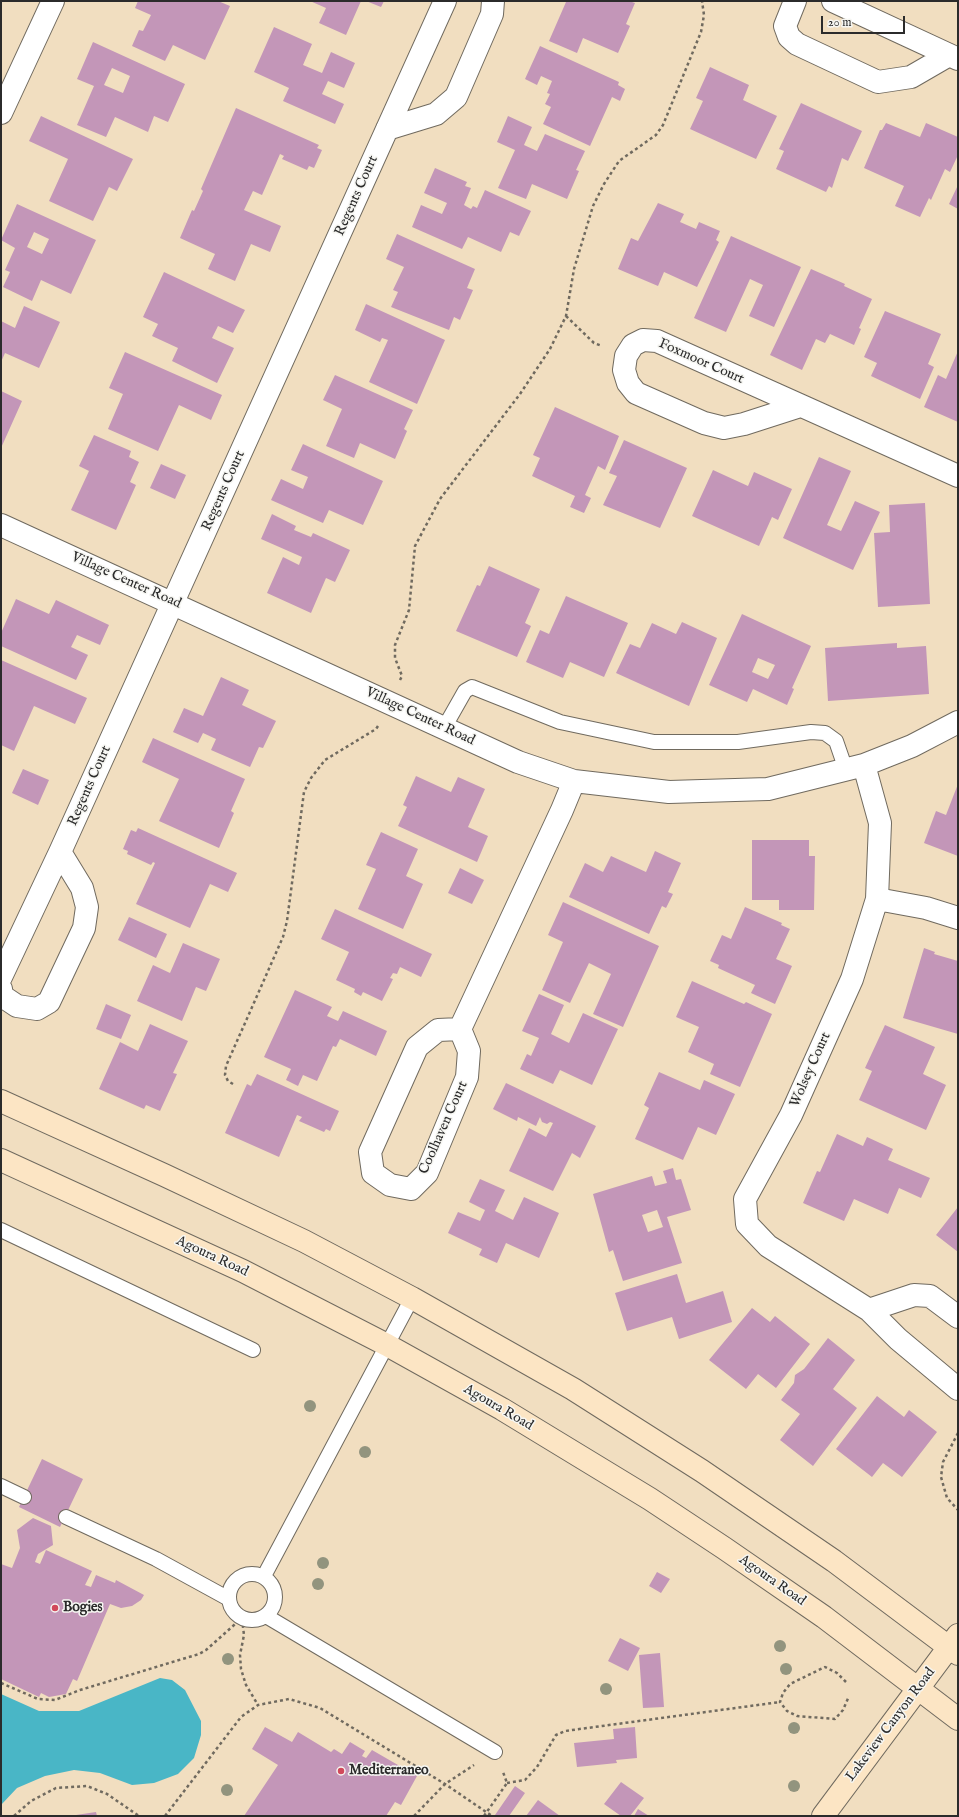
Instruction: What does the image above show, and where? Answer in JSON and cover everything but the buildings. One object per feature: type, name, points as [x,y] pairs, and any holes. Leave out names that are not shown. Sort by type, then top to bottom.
[{"type":"main road","points":[[1,1101],[304,1241],[412,1298],[573,1389],[702,1471],[955,1645]]},
{"type":"main road","name":"Agoura Road","points":[[1,1160],[243,1271],[387,1345],[502,1409],[650,1499],[824,1617],[958,1719]]},
{"type":"main road","name":"Lakeview Canyon Road","points":[[823,1816],[919,1688],[955,1645]]},
{"type":"street","points":[[1,113],[53,1]]},
{"type":"street","name":"Regents Court","points":[[1,977],[60,852],[174,602],[445,1]]},
{"type":"street","points":[[387,129],[436,114],[456,97],[492,14],[493,1]]},
{"type":"street","points":[[795,1],[785,26],[789,37],[797,44],[878,82],[912,77],[954,57]]},
{"type":"street","points":[[833,1],[954,57]]},
{"type":"street","name":"Foxmoor Court","points":[[626,356],[633,345],[643,340],[657,341],[958,476]]},
{"type":"street","points":[[626,356],[624,370],[628,383],[636,392],[704,423],[724,428],[744,424],[800,406]]},
{"type":"street","name":"Village Center Road","points":[[1,525],[174,602],[518,762],[574,781],[669,792],[768,789],[855,767],[912,746],[958,722]]},
{"type":"street","name":"Wolsey Court","points":[[855,767],[880,823],[877,899],[852,979],[791,1116],[745,1199],[747,1224],[768,1246],[869,1310],[898,1339],[958,1389]]},
{"type":"street","points":[[460,1029],[562,810],[574,781]]},
{"type":"street","points":[[1,989],[2,996],[18,1006],[37,1009],[49,1002],[84,928],[87,907],[82,888],[60,852]]},
{"type":"street","points":[[877,899],[926,908],[958,918]]},
{"type":"street","name":"Coolhaven Court","points":[[460,1029],[469,1051],[467,1077],[427,1173],[411,1189],[390,1185],[373,1173],[370,1152],[417,1047],[438,1030],[460,1029]]},
{"type":"street","points":[[869,1310],[914,1295],[930,1296],[958,1317]]},
{"type":"lane","points":[[444,728],[465,691],[472,687],[560,722],[654,742],[738,742],[811,732],[826,733],[836,741],[855,767]]},
{"type":"lane","points":[[1,1230],[253,1350]]},
{"type":"lane","points":[[264,1576],[412,1298]]},
{"type":"lane","points":[[1,1486],[24,1497]]},
{"type":"lane","points":[[66,1517],[156,1560],[229,1600]]},
{"type":"lane","points":[[250,1574],[264,1576],[270,1581],[276,1596],[272,1611],[266,1616],[254,1621],[242,1618],[236,1614],[229,1600],[229,1592],[236,1580],[250,1574]]},
{"type":"lane","points":[[266,1616],[495,1752]]},
{"type":"path","points":[[233,1084],[228,1081],[225,1076],[226,1066],[283,937],[287,921],[304,792],[311,778],[326,760],[376,729],[391,703],[402,676],[395,658],[395,645],[409,610],[415,546],[440,499],[520,394],[550,348],[566,316],[574,269],[593,206],[604,184],[619,162],[656,135],[663,125],[701,32],[704,15],[702,1]]},
{"type":"path","points":[[566,316],[594,343],[626,356]]},
{"type":"path","points":[[958,1433],[943,1462],[941,1477],[947,1498],[958,1510]]},
{"type":"path","points":[[1,1682],[38,1699],[55,1700],[80,1690],[198,1654],[206,1650],[242,1618]]},
{"type":"path","points":[[242,1618],[244,1635],[240,1655],[241,1669],[246,1685],[258,1705]]},
{"type":"path","points":[[780,1702],[783,1693],[790,1684],[825,1667],[837,1673],[846,1682]]},
{"type":"path","points":[[780,1702],[787,1711],[797,1716],[835,1719],[844,1710],[849,1696]]},
{"type":"path","points":[[165,1816],[241,1717],[258,1705],[289,1699],[320,1708],[445,1784],[492,1816]]},
{"type":"path","points":[[484,1816],[507,1783],[525,1780],[537,1767],[556,1736],[565,1731],[780,1702]]},
{"type":"path","points":[[414,1816],[445,1784],[495,1752],[507,1783]]},
{"type":"path","points":[[14,1816],[31,1801],[56,1788],[87,1786],[107,1794],[138,1816]]},
{"type":"water","points":[[160,1678],[172,1680],[185,1690],[201,1721],[201,1735],[194,1758],[178,1774],[154,1783],[132,1785],[100,1773],[74,1770],[45,1776],[17,1788],[1,1805],[1,1694],[39,1711],[79,1711]]},
{"type":"place","name":"Bogies","points":[[55,1608]]},
{"type":"place","name":"Mediterraneo","points":[[341,1771]]}]
